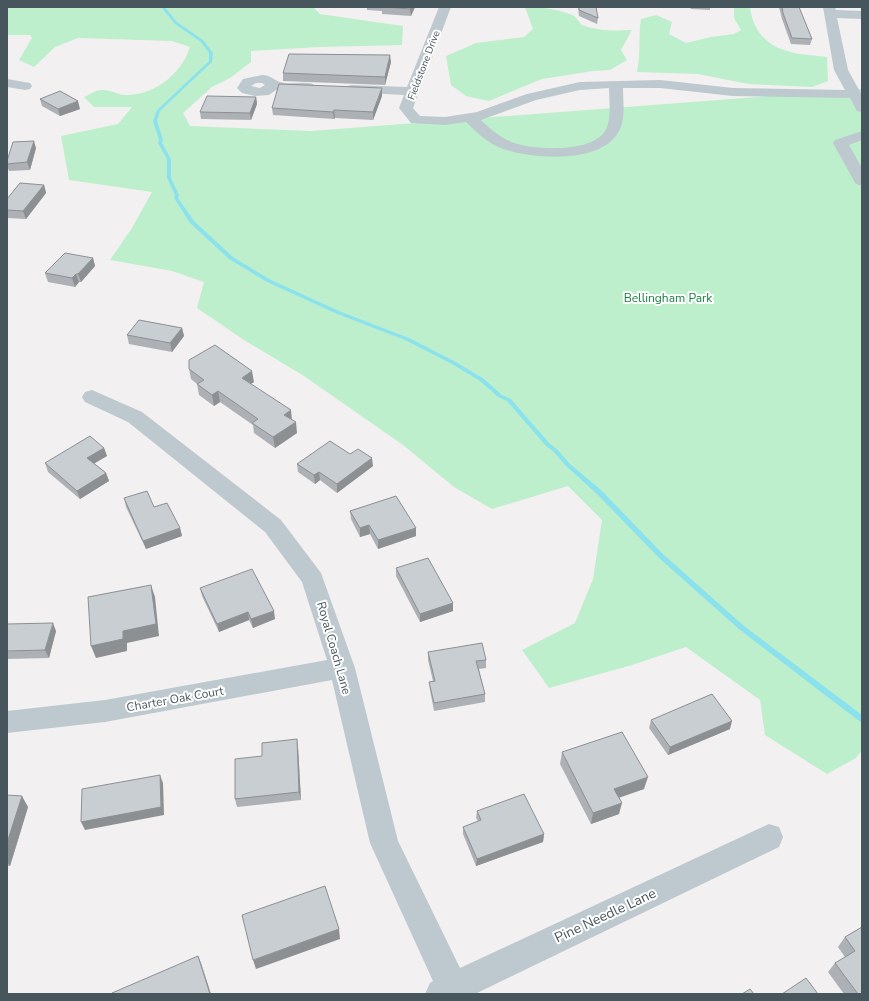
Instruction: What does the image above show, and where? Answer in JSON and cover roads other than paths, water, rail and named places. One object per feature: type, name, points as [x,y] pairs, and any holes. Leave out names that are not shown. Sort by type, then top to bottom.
[{"type":"street","name":"Fieldstone Drive","points":[[445,7],[406,108],[416,120],[445,121],[469,117]]},
{"type":"street","points":[[862,15],[830,10],[841,70],[862,108]]},
{"type":"street","points":[[7,82],[25,86]]},
{"type":"street","points":[[469,117],[487,135],[508,146],[531,151],[558,153],[581,150],[600,144],[606,140],[612,132],[615,116],[616,84]]},
{"type":"street","points":[[469,117],[480,116],[532,97],[580,86],[660,84],[733,92],[854,94]]},
{"type":"street","points":[[273,86],[320,87]]},
{"type":"street","points":[[335,88],[413,91]]},
{"type":"street","points":[[862,135],[840,143],[862,181]]},
{"type":"street","name":"Royal Coach Lane","points":[[92,397],[135,417],[273,526],[313,579],[342,668],[384,843],[447,991]]},
{"type":"street","name":"Charter Oak Court","points":[[7,722],[105,711],[342,668]]},
{"type":"street","name":"Pine Needle Lane","points":[[447,991],[769,837]]},
{"type":"waterway","points":[[163,7],[176,23],[202,41],[211,53],[211,61],[158,111],[155,121],[161,140],[160,143],[169,159],[169,178],[177,195],[176,198],[192,222],[231,258],[269,281],[337,312],[407,339],[454,363],[482,380],[500,396],[509,400],[548,445],[599,492],[661,556],[742,628],[862,719]]},
{"type":"park label","name":"Bellingham Park","points":[[668,298]]}]
